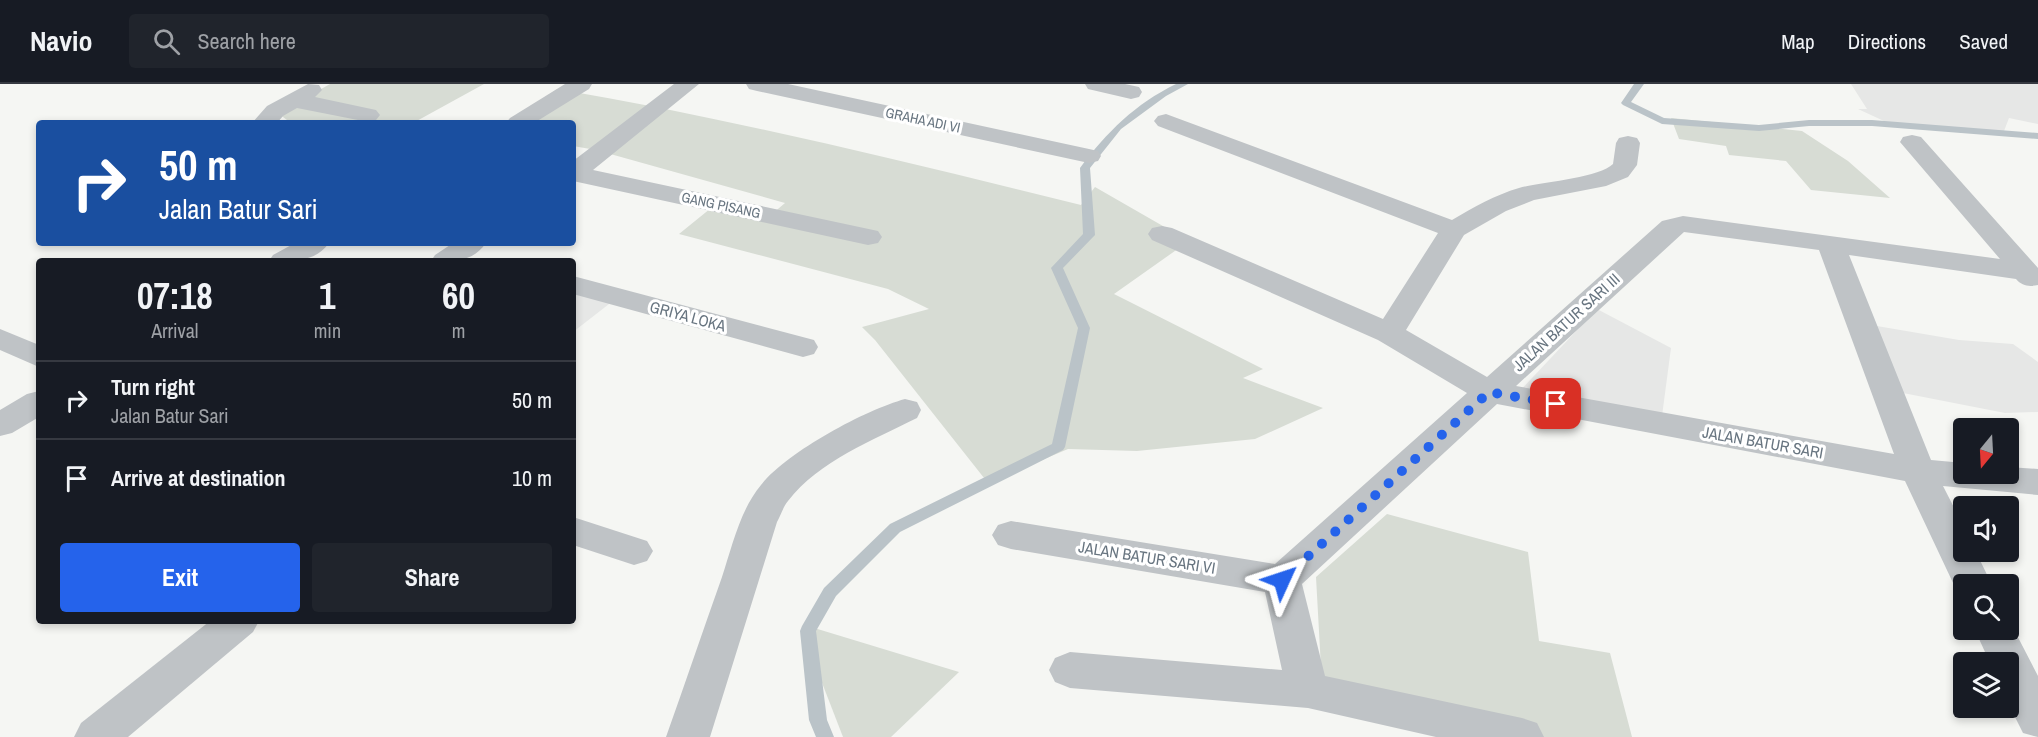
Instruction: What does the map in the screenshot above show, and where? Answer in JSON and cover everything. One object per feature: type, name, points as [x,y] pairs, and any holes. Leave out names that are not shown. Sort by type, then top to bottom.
[{"type":"street","points":[[267,120],[275,111],[321,84]]},
{"type":"street","points":[[523,120],[581,84]]},
{"type":"street","points":[[576,171],[688,84]]},
{"type":"street","name":"GRAHA ADI VI","points":[[757,84],[1089,156]]},
{"type":"street","points":[[1096,84],[1131,92]]},
{"type":"street","points":[[294,100],[368,115]]},
{"type":"street","points":[[1166,121],[1454,230]]},
{"type":"street","points":[[1912,142],[2030,277]]},
{"type":"street","points":[[1389,333],[1454,230],[1497,205],[1527,195],[1600,179],[1619,172],[1625,165],[1628,143]]},
{"type":"street","name":"GANG PISANG","points":[[576,174],[868,237]]},
{"type":"street","name":"JALAN BATUR SARI III","points":[[1282,580],[1676,225],[1698,225],[2030,277]]},
{"type":"street","points":[[1162,234],[1389,333],[1489,392]]},
{"type":"street","points":[[1830,245],[1918,471],[1968,574]]},
{"type":"street","points":[[288,258],[310,246]]},
{"type":"street","points":[[458,252],[477,258]]},
{"type":"street","name":"GRIYA LOKA","points":[[576,286],[803,347]]},
{"type":"street","points":[[0,338],[36,356]]},
{"type":"street","name":"JALAN BATUR SARI","points":[[1489,392],[1918,471],[2038,482]]},
{"type":"street","points":[[0,425],[36,404]]},
{"type":"street","points":[[688,737],[759,522],[773,495],[797,471],[831,448],[905,410]]},
{"type":"street","points":[[576,532],[634,551]]},
{"type":"street","name":"JALAN BATUR SARI VI","points":[[1011,535],[1282,580]]},
{"type":"street","points":[[1282,580],[1308,690]]},
{"type":"street","points":[[96,737],[235,624]]},
{"type":"street","points":[[2000,640],[2038,720]]},
{"type":"street","points":[[1070,670],[1308,690],[1522,737]]},
{"type":"shaded area","points":[[330,84],[484,84],[418,120],[287,120],[275,111],[300,101]]},
{"type":"shaded area","points":[[1851,84],[2038,84],[2038,124],[2009,118],[2004,131],[1913,129],[1884,121],[1858,109],[1867,109]]},
{"type":"shaded area","points":[[557,89],[689,114],[885,157],[1081,205],[1095,187],[1189,241],[1114,294],[1263,369],[1243,378],[1323,408],[1255,439],[1137,451],[1068,449],[988,483],[875,340],[862,327],[929,309],[888,289],[679,234],[716,204],[765,220],[785,203],[596,150],[576,147],[576,120],[512,120]]},
{"type":"shaded area","points":[[1671,118],[1802,131],[1848,161],[1890,198],[1811,190],[1786,161],[1729,155],[1726,146],[1679,139]]},
{"type":"shaded area","points":[[576,283],[618,297],[576,330]]},
{"type":"shaded area","points":[[1597,309],[1671,348],[1662,416],[1515,396]]},
{"type":"shaded area","points":[[1871,325],[1959,340],[2013,344],[2038,362],[2038,412],[2005,413],[1903,393]]},
{"type":"shaded area","points":[[1387,514],[1528,552],[1539,641],[1610,653],[1632,737],[1512,737],[1323,704],[1316,577]]},
{"type":"shaded area","points":[[811,627],[959,672],[891,737],[843,737],[819,675]]},
{"type":"waterway","points":[[825,737],[818,720],[808,631],[830,592],[895,528],[1058,447],[1084,328],[1057,268],[1089,235],[1085,168],[1118,127],[1163,94],[1183,84]]},
{"type":"waterway","points":[[1639,84],[1626,103],[1662,121],[1759,128],[1809,123],[1872,123],[2038,136]]},
{"type":"route","points":[[1282,580],[1489,392],[1556,404]]}]
